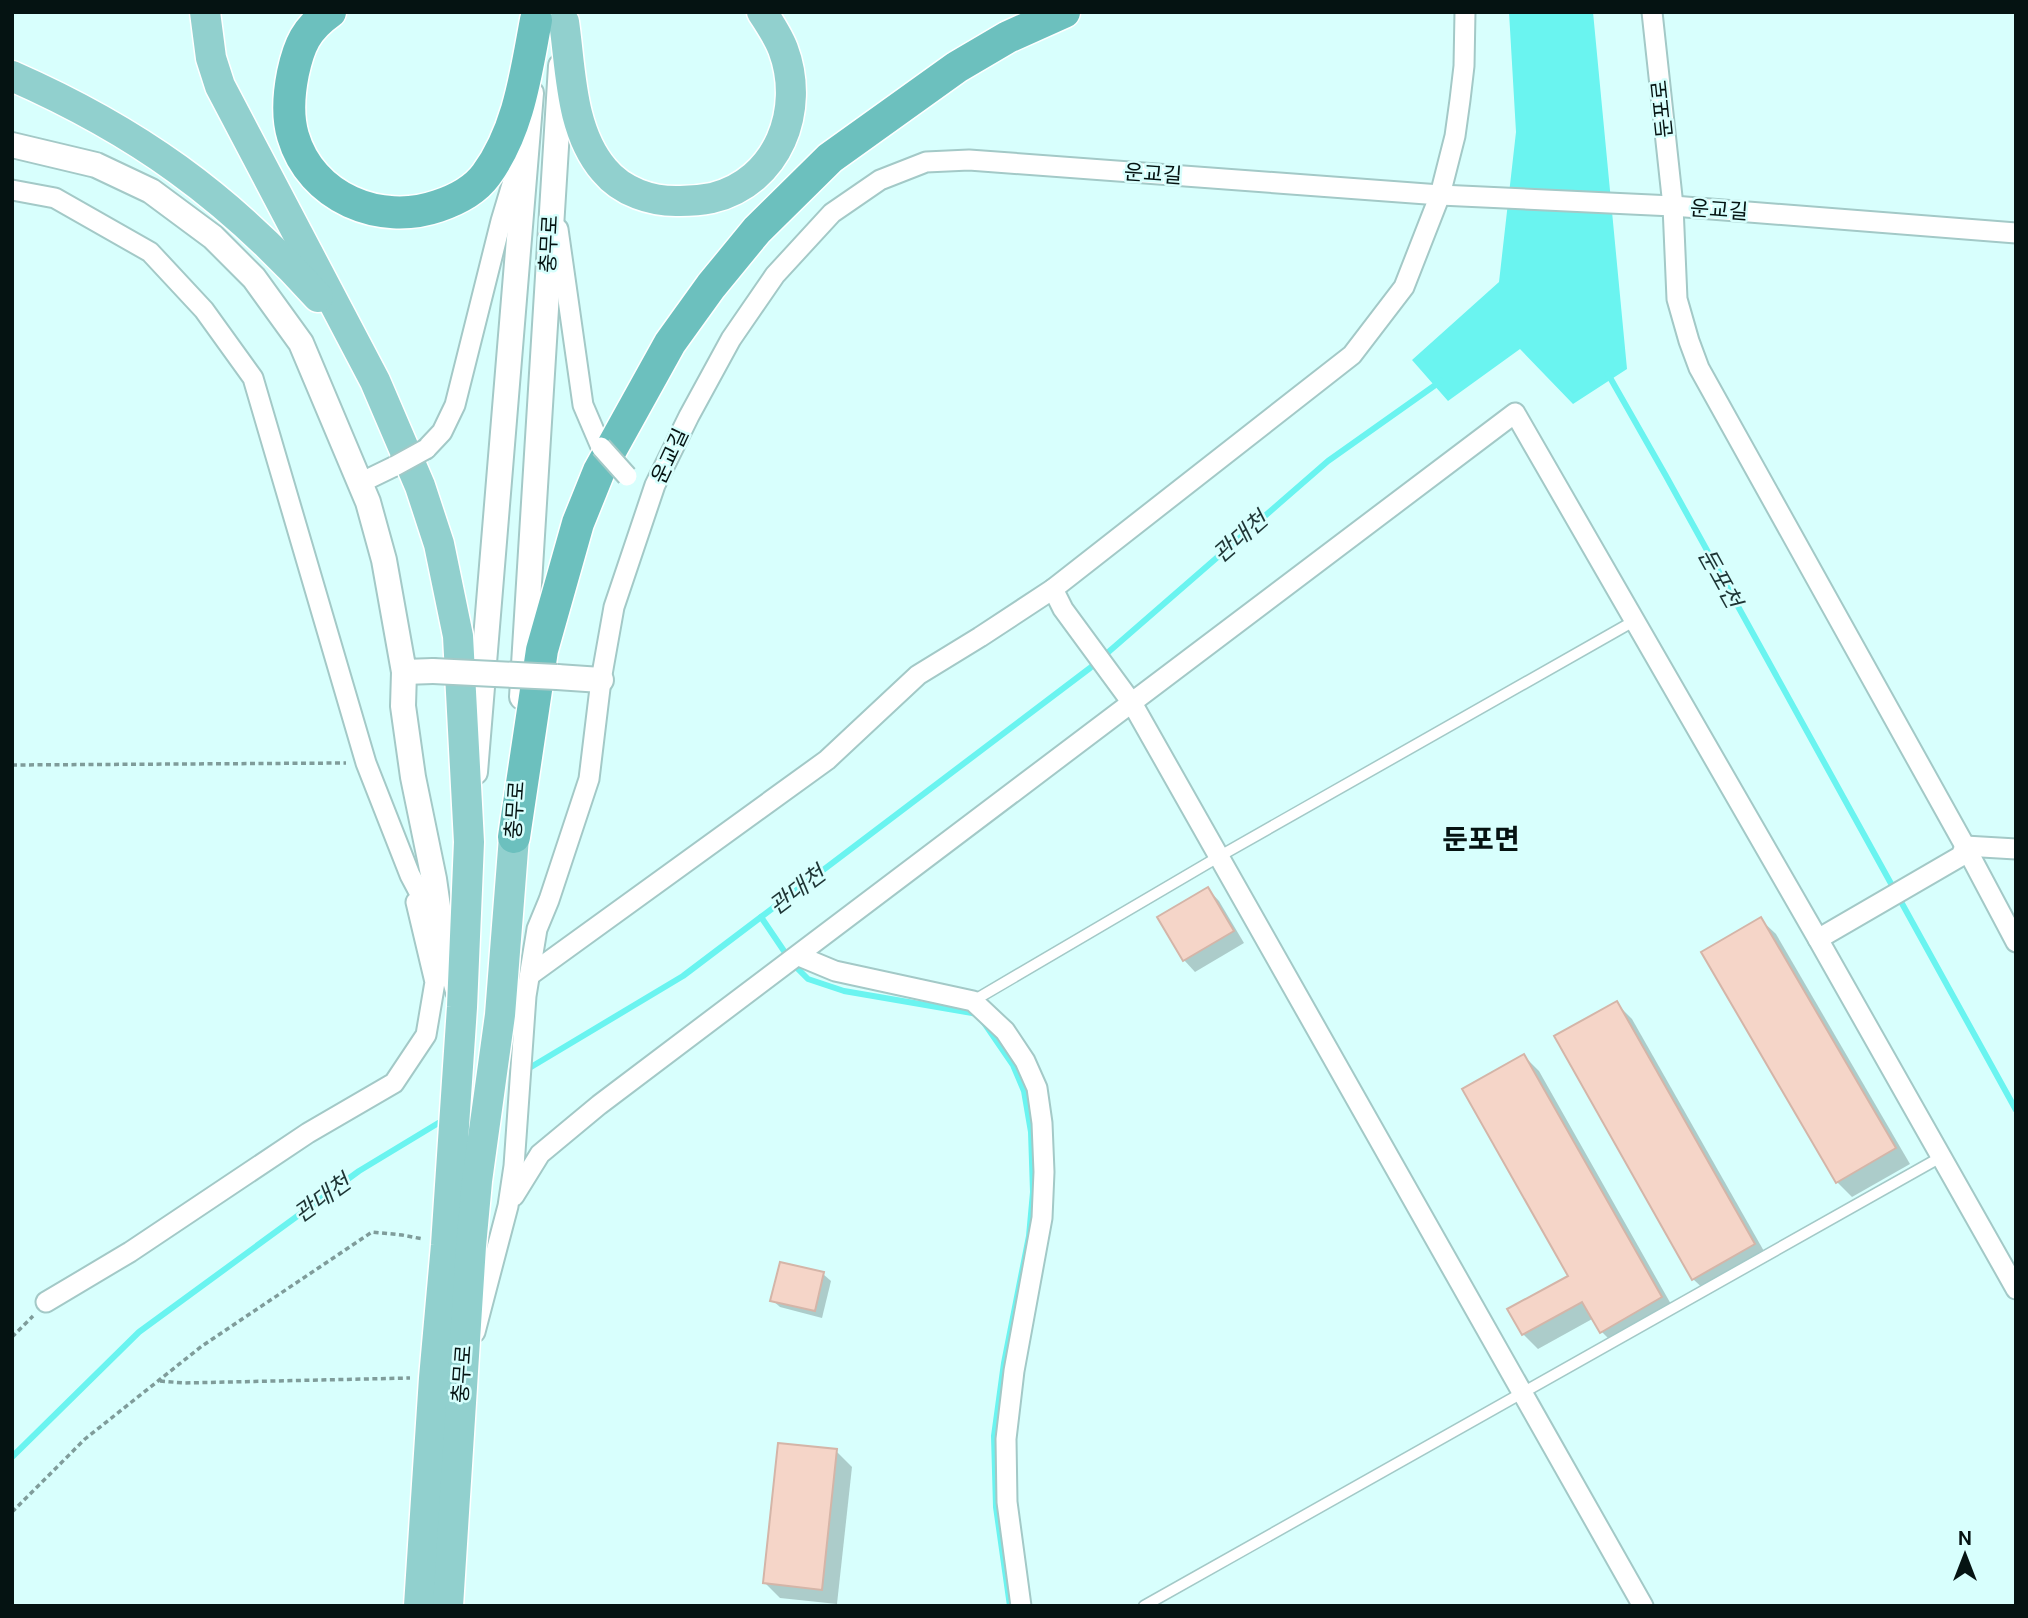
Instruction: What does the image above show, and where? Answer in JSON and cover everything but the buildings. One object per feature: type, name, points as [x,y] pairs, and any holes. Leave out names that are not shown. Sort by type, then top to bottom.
[{"type":"highway","points":[[330,12],[310,29],[295,61],[289,101],[293,137],[301,155],[326,187],[365,209],[388,213],[409,213],[452,202],[470,191],[485,177],[508,135],[551,16]]},
{"type":"highway","points":[[514,837],[542,650],[578,523],[599,471],[670,343],[711,286],[757,230],[830,158],[957,68],[1009,37],[1064,12]]},
{"type":"main road","points":[[205,12],[211,58],[220,86],[375,381],[420,486],[439,544],[458,636],[469,842]]},
{"type":"main road","points":[[551,16],[585,137],[603,170],[617,183],[650,199],[693,201],[722,194],[750,180],[763,170],[781,143],[790,112],[790,78],[784,50],[762,12]]},
{"type":"main road","points":[[12,76],[108,123],[185,173],[220,201],[288,264],[322,302],[375,381]]},
{"type":"main road","name":"충무로","points":[[419,1606],[448,1377],[500,1015],[514,837]]},
{"type":"main road","name":"충무로","points":[[447,1606],[446,1245],[462,1007],[469,842]]},
{"type":"street","points":[[530,975],[827,760],[918,675],[1053,589],[1352,355],[1404,287],[1447,196],[1464,66],[1465,12]]},
{"type":"street","name":"둔포로","points":[[1652,12],[1677,299],[1699,368],[1963,851],[2016,942]]},
{"type":"street","name":"충무로","points":[[469,842],[528,130],[551,16]]},
{"type":"street","name":"충무로","points":[[514,837],[553,189],[551,16]]},
{"type":"street","points":[[360,483],[426,449],[442,432],[455,405],[501,221],[528,130]]},
{"type":"street","points":[[12,145],[96,165],[151,191],[213,237],[254,278],[301,343],[368,502],[384,560],[404,672],[403,706],[413,777],[434,879],[442,935],[462,1007]]},
{"type":"street","name":"운교길","points":[[508,1206],[514,1166],[526,996],[537,929],[589,779],[601,680],[614,607],[656,485],[730,339],[775,275],[832,213],[880,180],[926,162],[969,160],[1447,196],[1671,206],[2016,233]]},
{"type":"street","points":[[553,189],[583,405],[601,447],[627,475],[656,485]]},
{"type":"street","points":[[12,190],[55,198],[150,252],[204,310],[253,378],[366,763],[410,876],[442,935]]},
{"type":"street","points":[[448,1377],[485,1299],[508,1206],[540,1154],[619,1090],[799,956],[1129,699],[1515,413],[1634,621],[1826,934],[1941,1157],[2016,1289]]},
{"type":"street","points":[[1053,589],[1063,609],[1129,699],[1643,1606]]},
{"type":"street","points":[[404,672],[433,671],[601,680]]},
{"type":"street","points":[[1826,934],[1963,851],[2016,849]]},
{"type":"street","points":[[46,1302],[130,1252],[308,1133],[394,1083],[426,1035],[435,982],[410,876]]},
{"type":"street","points":[[799,956],[835,971],[973,1001],[1005,1031],[1037,1088],[1044,1172],[1042,1218],[1014,1371],[1006,1439],[1007,1502],[1021,1606]]},
{"type":"lane","points":[[973,1001],[1220,856],[1634,621]]},
{"type":"lane","points":[[1144,1606],[1941,1157]]},
{"type":"path","points":[[12,765],[366,763]]},
{"type":"path","points":[[12,1512],[85,1438],[202,1346],[372,1232],[402,1234],[446,1245]]},
{"type":"path","points":[[12,1337],[46,1302]]},
{"type":"path","points":[[160,1381],[184,1383],[448,1377]]},
{"type":"water","points":[[1509,12],[1593,12],[1627,369],[1573,404],[1520,349],[1448,401],[1412,360],[1499,282],[1516,132]]},
{"type":"waterway","name":"둔포천","points":[[1608,374],[2016,1110]]},
{"type":"waterway","name":"관대천","points":[[526,1070],[683,976],[1090,668],[1328,461],[1441,381]]},
{"type":"waterway","points":[[761,917],[784,951]]},
{"type":"waterway","points":[[797,968],[808,979],[844,991],[978,1014],[1013,1065],[1024,1091],[1031,1132],[1033,1192],[1029,1236],[1004,1363],[994,1436],[996,1507],[1010,1606]]},
{"type":"waterway","name":"관대천","points":[[12,1457],[139,1332],[359,1171],[445,1119]]},
{"type":"district","name":"둔포면","points":[[1481,839]]}]
